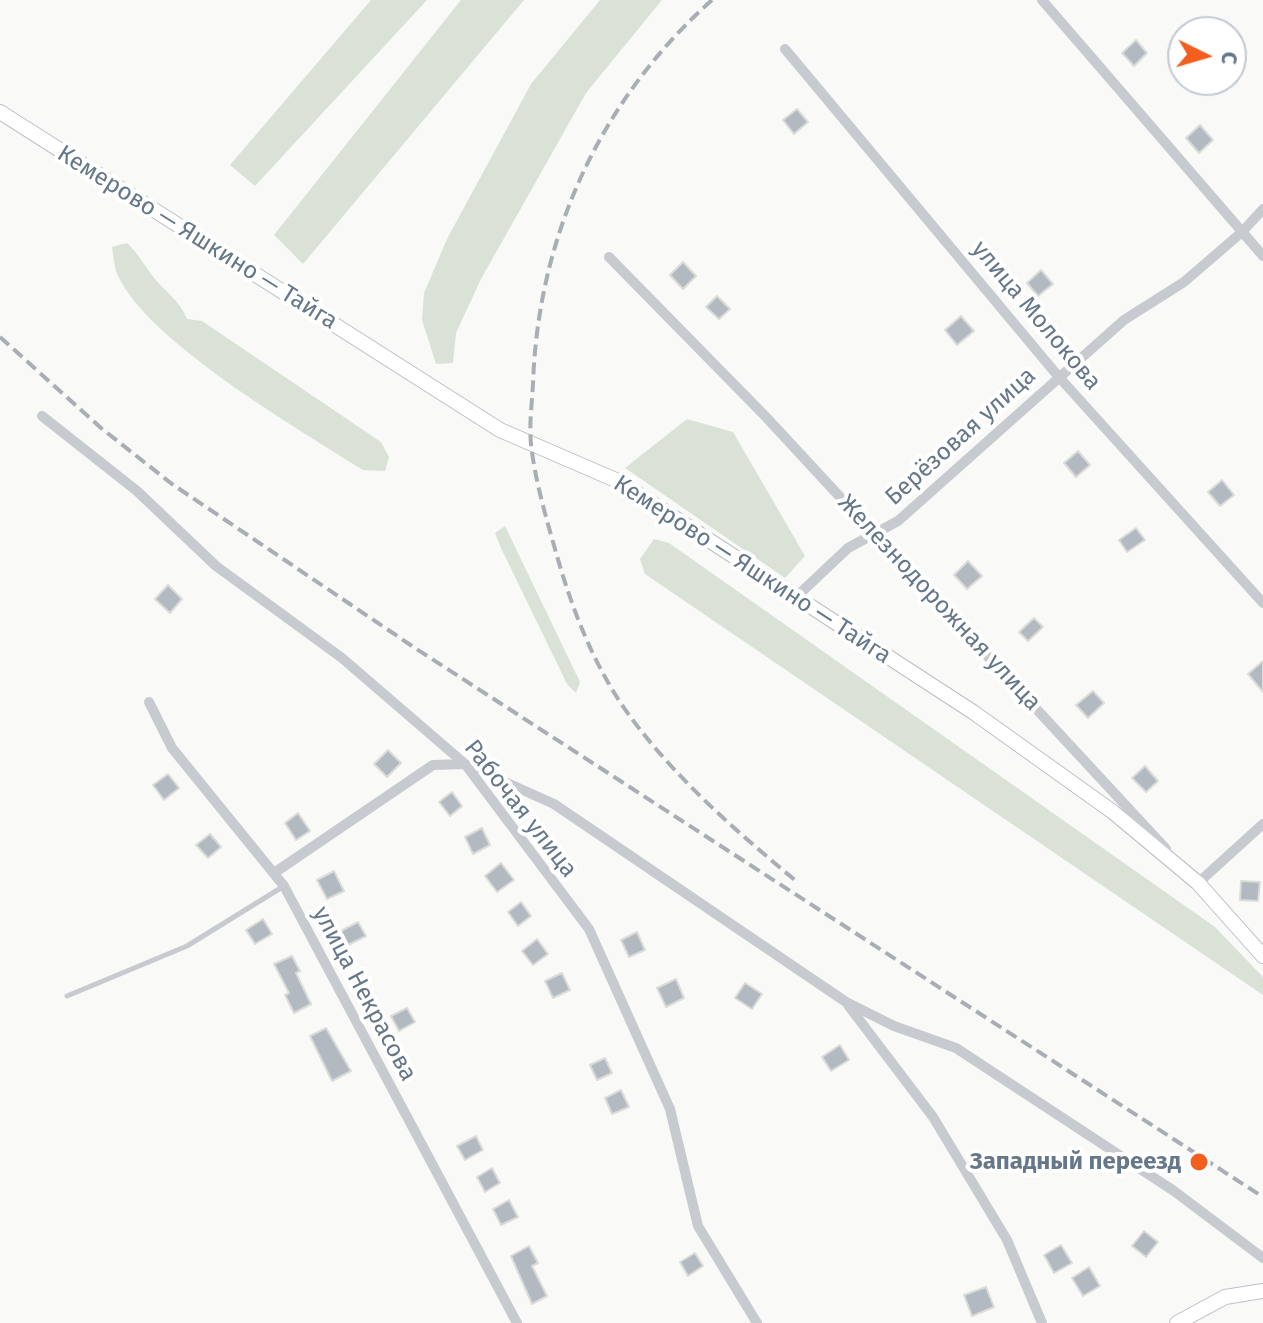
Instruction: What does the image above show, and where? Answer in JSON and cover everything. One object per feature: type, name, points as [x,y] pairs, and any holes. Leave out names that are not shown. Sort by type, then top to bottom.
[{"type":"main road","name":"Кемерово — Яшкино — Тайга","points":[[0,112],[500,430],[618,481],[794,599],[973,712],[1113,812],[1198,883]]},
{"type":"main road","name":"Железнодорожная улица","points":[[1198,883],[1263,956]]},
{"type":"main road","points":[[1177,1323],[1225,1297],[1263,1291]]},
{"type":"street","points":[[1042,0],[1263,256]]},
{"type":"street","name":"улица Молокова","points":[[785,49],[1058,376],[1263,603]]},
{"type":"street","name":"Берёзовая улица","points":[[794,599],[848,548],[898,521],[1058,376],[1124,320],[1184,282],[1242,232],[1263,209]]},
{"type":"street","name":"Железнодорожная улица","points":[[609,257],[876,535],[1198,883]]},
{"type":"street","name":"Рабочая улица","points":[[42,416],[137,491],[216,566],[342,658],[465,764],[589,929],[670,1109],[698,1226],[757,1323]]},
{"type":"street","name":"улица Некрасова","points":[[149,702],[172,748],[284,886],[517,1323]]},
{"type":"street","points":[[274,873],[433,765],[465,764],[554,804],[846,1002],[894,1026],[956,1048],[1174,1191],[1263,1258]]},
{"type":"street","points":[[1198,883],[1263,824]]},
{"type":"street","points":[[846,1002],[933,1117],[1007,1240],[1042,1323]]},
{"type":"lane","points":[[67,996],[187,946],[284,886]]},
{"type":"shaded area","points":[[371,0],[427,0],[255,186],[230,165]]},
{"type":"shaded area","points":[[461,0],[524,0],[303,264],[274,235]]},
{"type":"shaded area","points":[[600,0],[662,0],[586,93],[481,279],[456,333],[453,363],[436,364],[422,320],[424,293],[447,239],[531,84]]},
{"type":"shaded area","points":[[127,243],[177,302],[187,319],[202,321],[381,442],[389,457],[385,471],[363,470],[301,431],[225,381],[156,325],[131,297],[116,271],[112,247]]},
{"type":"shaded area","points":[[687,419],[733,432],[805,556],[785,578],[625,468]]},
{"type":"shaded area","points":[[505,526],[580,682],[576,693],[567,684],[501,548],[495,533]]},
{"type":"shaded area","points":[[654,539],[669,543],[1215,927],[1263,977],[1263,995],[645,574],[640,559]]},
{"type":"building","points":[[1136,40],[1147,53],[1134,66],[1122,53]]},
{"type":"building","points":[[797,109],[808,122],[794,134],[783,120]]},
{"type":"building","points":[[1200,125],[1213,140],[1199,153],[1186,138]]},
{"type":"building","points":[[683,262],[696,276],[683,289],[670,275]]},
{"type":"building","points":[[1041,270],[1053,284],[1038,296],[1027,283]]},
{"type":"building","points":[[717,296],[730,309],[719,319],[706,307]]},
{"type":"building","points":[[961,316],[974,331],[957,345],[945,330]]},
{"type":"building","points":[[1078,451],[1090,465],[1076,477],[1064,463]]},
{"type":"building","points":[[1222,480],[1234,495],[1220,506],[1208,492]]},
{"type":"building","points":[[1136,528],[1145,540],[1127,552],[1119,540]]},
{"type":"building","points":[[968,561],[982,576],[967,589],[954,575]]},
{"type":"building","points":[[168,585],[182,599],[170,613],[155,599]]},
{"type":"building","points":[[1034,618],[1043,627],[1028,641],[1019,632]]},
{"type":"building","points":[[1263,661],[1263,692],[1248,674]]},
{"type":"building","points":[[1093,691],[1104,703],[1088,718],[1076,705]]},
{"type":"building","points":[[388,750],[401,763],[387,777],[374,764]]},
{"type":"building","points":[[1145,766],[1158,781],[1146,792],[1132,778]]},
{"type":"building","points":[[168,774],[179,788],[164,800],[153,785]]},
{"type":"building","points":[[452,792],[462,806],[450,816],[439,802]]},
{"type":"building","points":[[298,813],[310,831],[296,840],[285,823]]},
{"type":"building","points":[[482,828],[490,845],[473,854],[465,837]]},
{"type":"building","points":[[210,834],[221,847],[208,858],[196,845]]},
{"type":"building","points":[[501,863],[514,880],[497,892],[485,876]]},
{"type":"building","points":[[334,871],[344,891],[327,899],[317,880]]},
{"type":"building","points":[[1241,881],[1260,882],[1258,901],[1240,900]]},
{"type":"building","points":[[521,902],[531,916],[518,926],[508,912]]},
{"type":"building","points":[[263,919],[272,934],[255,944],[246,930]]},
{"type":"building","points":[[358,922],[366,936],[348,945],[341,931]]},
{"type":"building","points":[[637,932],[645,950],[629,957],[621,940]]},
{"type":"building","points":[[537,939],[548,954],[533,965],[522,951]]},
{"type":"building","points":[[292,956],[300,971],[296,973],[311,1004],[294,1013],[285,995],[289,993],[274,964]]},
{"type":"building","points":[[562,973],[570,990],[553,998],[545,981]]},
{"type":"building","points":[[676,979],[684,998],[666,1007],[657,988]]},
{"type":"building","points":[[745,983],[762,994],[752,1009],[735,998]]},
{"type":"building","points":[[407,1008],[415,1022],[399,1031],[391,1016]]},
{"type":"building","points":[[326,1028],[351,1071],[332,1081],[310,1036]]},
{"type":"building","points":[[840,1045],[849,1060],[831,1071],[822,1057]]},
{"type":"building","points":[[605,1058],[612,1073],[597,1080],[590,1065]]},
{"type":"building","points":[[621,1090],[629,1107],[612,1114],[605,1098]]},
{"type":"building","points":[[476,1136],[483,1150],[465,1160],[457,1146]]},
{"type":"building","points":[[492,1168],[500,1183],[485,1192],[477,1177]]},
{"type":"building","points":[[509,1200],[518,1217],[501,1225],[493,1209]]},
{"type":"building","points":[[1144,1231],[1158,1242],[1146,1257],[1132,1246]]},
{"type":"building","points":[[1061,1245],[1072,1263],[1054,1273],[1044,1255]]},
{"type":"building","points":[[529,1246],[538,1263],[532,1266],[547,1296],[532,1304],[511,1256]]},
{"type":"building","points":[[695,1253],[703,1266],[688,1276],[680,1262]]},
{"type":"building","points":[[1089,1267],[1100,1286],[1083,1296],[1072,1278]]},
{"type":"building","points":[[986,1287],[994,1307],[972,1316],[964,1295]]},
{"type":"railway","points":[[712,0],[673,39],[638,81],[608,126],[583,173],[547,275],[538,329],[531,444],[542,501],[570,598],[595,659],[617,697],[666,761],[729,823],[796,881]]},
{"type":"railway","points":[[0,337],[101,428],[172,484],[415,648],[1263,1197]]},
{"type":"place","name":"Западный переезд","points":[[1199,1162]]}]
